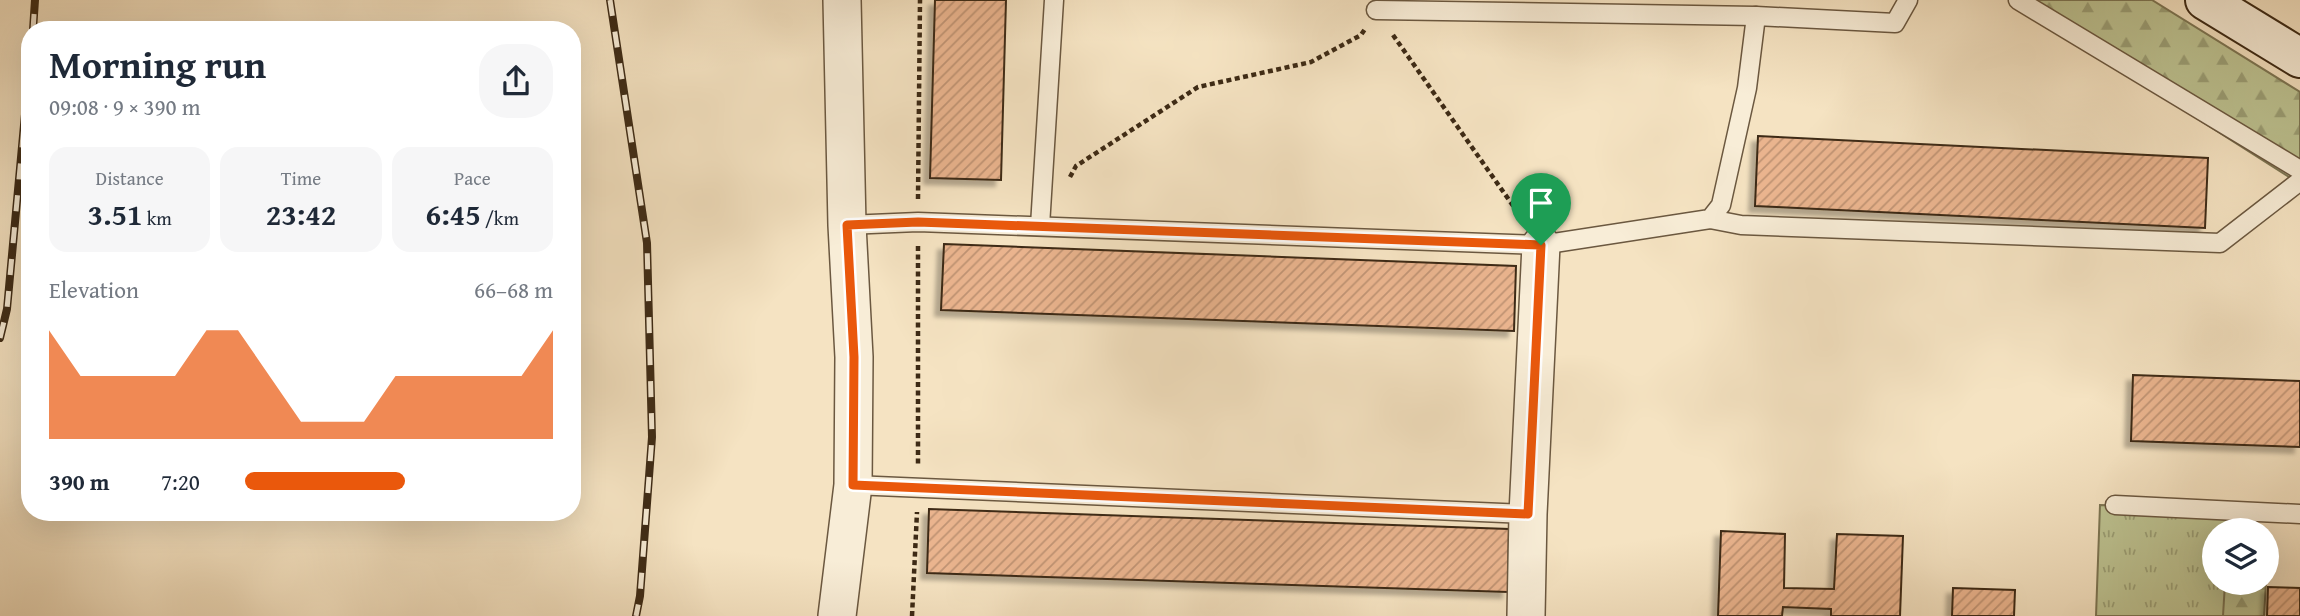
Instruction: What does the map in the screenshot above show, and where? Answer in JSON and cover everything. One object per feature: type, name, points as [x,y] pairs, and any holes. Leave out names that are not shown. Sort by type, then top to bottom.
[{"type":"main road","points":[[2205,0],[2300,58]]},
{"type":"street","points":[[837,616],[853,485],[854,357],[847,225],[842,0]]},
{"type":"street","points":[[1526,616],[1528,514],[1541,245]]},
{"type":"lane","points":[[1040,226],[1054,0]]},
{"type":"lane","points":[[1376,10],[1756,16],[1895,23],[1908,0]]},
{"type":"lane","points":[[2018,0],[2300,170]]},
{"type":"lane","points":[[1710,219],[1721,205],[1746,88],[1756,16]]},
{"type":"lane","points":[[847,225],[918,222],[1541,245],[1710,219],[1741,225],[2220,243],[2300,181]]},
{"type":"lane","points":[[853,485],[1528,514]]},
{"type":"lane","points":[[2115,505],[2300,514]]},
{"type":"path","points":[[912,616],[918,486],[920,0]]},
{"type":"path","points":[[1040,226],[1076,166],[1198,87],[1311,62],[1361,35],[1376,10],[1541,245]]},
{"type":"green space","points":[[2011,0],[2152,0],[2300,92],[2300,184]]},
{"type":"green space","points":[[2100,505],[2238,509],[2238,518],[2202,518],[2202,595],[2235,595],[2234,616],[2096,616]]},
{"type":"green space","points":[[2224,595],[2265,595],[2264,616],[2223,616]]},
{"type":"building","points":[[935,0],[1006,0],[1001,180],[930,178]]},
{"type":"building","points":[[1758,136],[2208,158],[2205,228],[1755,206]]},
{"type":"building","points":[[944,244],[1516,266],[1514,331],[941,310]]},
{"type":"building","points":[[2133,375],[2300,381],[2300,447],[2131,441]]},
{"type":"building","points":[[929,509],[1509,529],[1508,592],[927,573]]},
{"type":"building","points":[[1721,531],[1785,534],[1784,588],[1834,589],[1837,534],[1903,536],[1900,616],[1831,616],[1831,609],[1783,607],[1782,616],[1718,616]]},
{"type":"building","points":[[2279,587],[2300,588],[2300,616],[2267,616],[2268,595],[2279,595]]},
{"type":"building","points":[[1953,588],[2015,590],[2014,616],[1952,616]]},
{"type":"railway","points":[[34,21],[35,0]]},
{"type":"railway","points":[[610,0],[647,243],[652,437],[640,596],[636,616]]},
{"type":"railway","points":[[0,338],[7,309],[21,157]]},
{"type":"route","points":[[918,222],[1541,245],[1528,514],[853,485],[854,357],[847,225],[918,222]]}]
